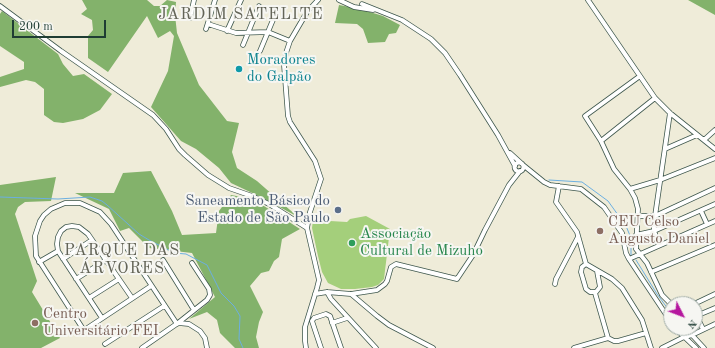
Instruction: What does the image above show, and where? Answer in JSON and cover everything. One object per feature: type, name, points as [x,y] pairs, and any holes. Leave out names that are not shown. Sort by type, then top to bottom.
[{"type":"street","points":[[190,18],[194,0]]},
{"type":"street","points":[[206,29],[215,0]]},
{"type":"street","points":[[227,31],[241,0]]},
{"type":"street","points":[[306,348],[305,327],[318,288],[318,275],[308,228],[310,212],[322,180],[314,162],[290,122],[288,116],[284,65],[286,52],[290,41],[307,12],[318,0]]},
{"type":"street","points":[[339,0],[354,6],[362,3],[402,20],[427,36],[438,46],[457,70],[506,148],[516,170],[529,171]]},
{"type":"street","points":[[588,0],[655,98],[670,113],[715,149]]},
{"type":"street","points":[[0,6],[61,51],[153,115],[166,129],[179,149],[208,175],[229,188],[269,204],[308,228]]},
{"type":"street","points":[[243,45],[258,6]]},
{"type":"street","points":[[260,51],[275,15]]},
{"type":"street","points":[[208,24],[236,33],[268,32],[290,41]]},
{"type":"street","points":[[640,76],[585,116],[601,141],[614,169],[630,189],[637,203],[638,216],[636,246],[640,254],[645,259],[663,296]]},
{"type":"street","points":[[601,141],[655,98]]},
{"type":"street","points":[[659,245],[654,231],[655,216],[670,113]]},
{"type":"street","points":[[704,140],[715,130]]},
{"type":"street","points":[[665,149],[697,135]]},
{"type":"street","points":[[506,148],[529,171],[544,182],[581,189],[604,207],[622,233],[626,253],[629,259],[663,310]]},
{"type":"street","points":[[630,189],[660,180],[715,158]]},
{"type":"street","points":[[515,166],[517,163],[522,164]]},
{"type":"street","points":[[315,294],[327,292],[351,294],[373,291],[381,288],[387,281],[392,265],[396,264],[457,279],[473,255],[509,185],[521,170],[522,164]]},
{"type":"street","points":[[559,186],[557,204],[576,229],[586,264],[612,279],[622,288],[642,320],[652,348]]},
{"type":"street","points":[[638,216],[655,216],[715,188]]},
{"type":"street","points":[[151,286],[84,329],[36,256],[36,229],[40,221],[44,215],[58,205],[65,203],[80,203],[97,210],[104,215],[151,286],[164,306],[178,323],[189,324],[200,331],[205,338],[207,348]]},
{"type":"street","points":[[636,235],[654,231],[715,204]]},
{"type":"street","points":[[701,211],[707,224]]},
{"type":"street","points":[[629,259],[715,221]]},
{"type":"street","points":[[102,318],[58,251],[58,237],[61,231],[66,227],[75,226],[82,228],[132,298]]},
{"type":"street","points":[[556,284],[556,279],[578,237]]},
{"type":"street","points":[[63,259],[92,240]]},
{"type":"street","points":[[574,246],[580,242]]},
{"type":"street","points":[[651,272],[715,245]]},
{"type":"street","points":[[39,262],[58,251]]},
{"type":"street","points":[[76,279],[106,260]]},
{"type":"street","points":[[163,260],[194,310]]},
{"type":"street","points":[[142,348],[178,323],[209,297],[210,292],[192,263]]},
{"type":"street","points":[[586,264],[581,270],[587,290],[594,293]]},
{"type":"street","points":[[594,293],[600,287],[597,271]]},
{"type":"street","points":[[89,298],[119,279]]},
{"type":"street","points":[[318,288],[327,292],[347,318],[376,348]]},
{"type":"street","points":[[594,293],[608,338]]},
{"type":"street","points":[[703,299],[714,293]]},
{"type":"street","points":[[351,294],[388,325],[433,348]]},
{"type":"street","points":[[105,344],[164,306]]},
{"type":"street","points":[[703,312],[715,308]]},
{"type":"street","points":[[321,348],[312,321],[314,318],[327,314],[330,316],[341,348]]},
{"type":"street","points":[[332,323],[347,318]]},
{"type":"street","points":[[703,329],[715,324]]},
{"type":"street","points":[[574,348],[608,338],[616,341],[646,333]]},
{"type":"street","points":[[662,348],[684,336],[696,348]]},
{"type":"street","points":[[693,336],[704,348]]},
{"type":"green space","points":[[82,0],[147,0],[154,6],[160,6],[167,0],[176,2],[175,15],[177,33],[199,85],[227,121],[239,123],[232,152],[237,168],[257,181],[298,217],[231,183],[219,168],[196,149],[181,141],[151,107],[168,71],[174,36],[170,31],[158,38],[147,16],[108,72],[88,58],[88,36],[93,30],[92,20],[81,14],[87,9]]},
{"type":"green space","points":[[688,0],[715,0],[715,15]]},
{"type":"green space","points":[[339,5],[360,9],[383,16],[400,25],[396,33],[389,34],[385,42],[368,43],[363,29],[357,24],[335,23]]},
{"type":"green space","points":[[2,11],[58,54],[63,64],[73,76],[84,74],[112,94],[100,110],[83,119],[63,123],[54,122],[44,115],[44,89],[35,82],[26,80],[0,87],[0,77],[24,69],[24,62],[0,46],[0,14]]},
{"type":"green space","points":[[151,171],[172,211],[182,235],[216,233],[219,211],[231,195],[253,199],[300,229],[282,239],[279,257],[274,261],[269,271],[261,273],[250,286],[263,312],[256,337],[259,348],[235,348],[220,333],[217,320],[207,312],[189,319],[215,297],[192,253],[149,248],[129,228],[120,231],[109,209],[75,193],[114,193],[123,173]]},
{"type":"green space","points":[[56,177],[51,201],[25,202],[18,207],[15,214],[37,281],[32,292],[60,338],[41,348],[0,348],[0,185]]},
{"type":"green space","name":"Associação Cultural de Mizuho","points":[[366,216],[390,229],[384,279],[378,285],[372,287],[341,289],[328,283],[322,272],[312,228],[313,220],[347,222],[350,219]]},
{"type":"waterway","points":[[549,180],[582,182],[608,201],[626,226],[631,238],[631,255]]},
{"type":"waterway","points":[[0,197],[58,199],[90,197],[102,201],[139,234],[149,240],[174,253],[186,254],[207,265],[221,293],[234,306],[240,316],[239,339],[243,348]]},
{"type":"waterway","points":[[636,260],[663,302]]},
{"type":"place","name":"Moradores do Galpão","points":[[239,69]]},
{"type":"place","name":"Saneamento Básico do Estado de São Paulo","points":[[338,210]]},
{"type":"place","name":"CEU Celso Augusto Daniel","points":[[600,231]]},
{"type":"place","name":"Associação Cultural de Mizuho","points":[[352,243]]},
{"type":"place","name":"Centro Universitário FEI","points":[[35,323]]},
{"type":"district","name":"JARDIM SATELITE","points":[[241,15]]},
{"type":"district","name":"PARQUE DAS ÁRVORES","points":[[122,260]]}]
